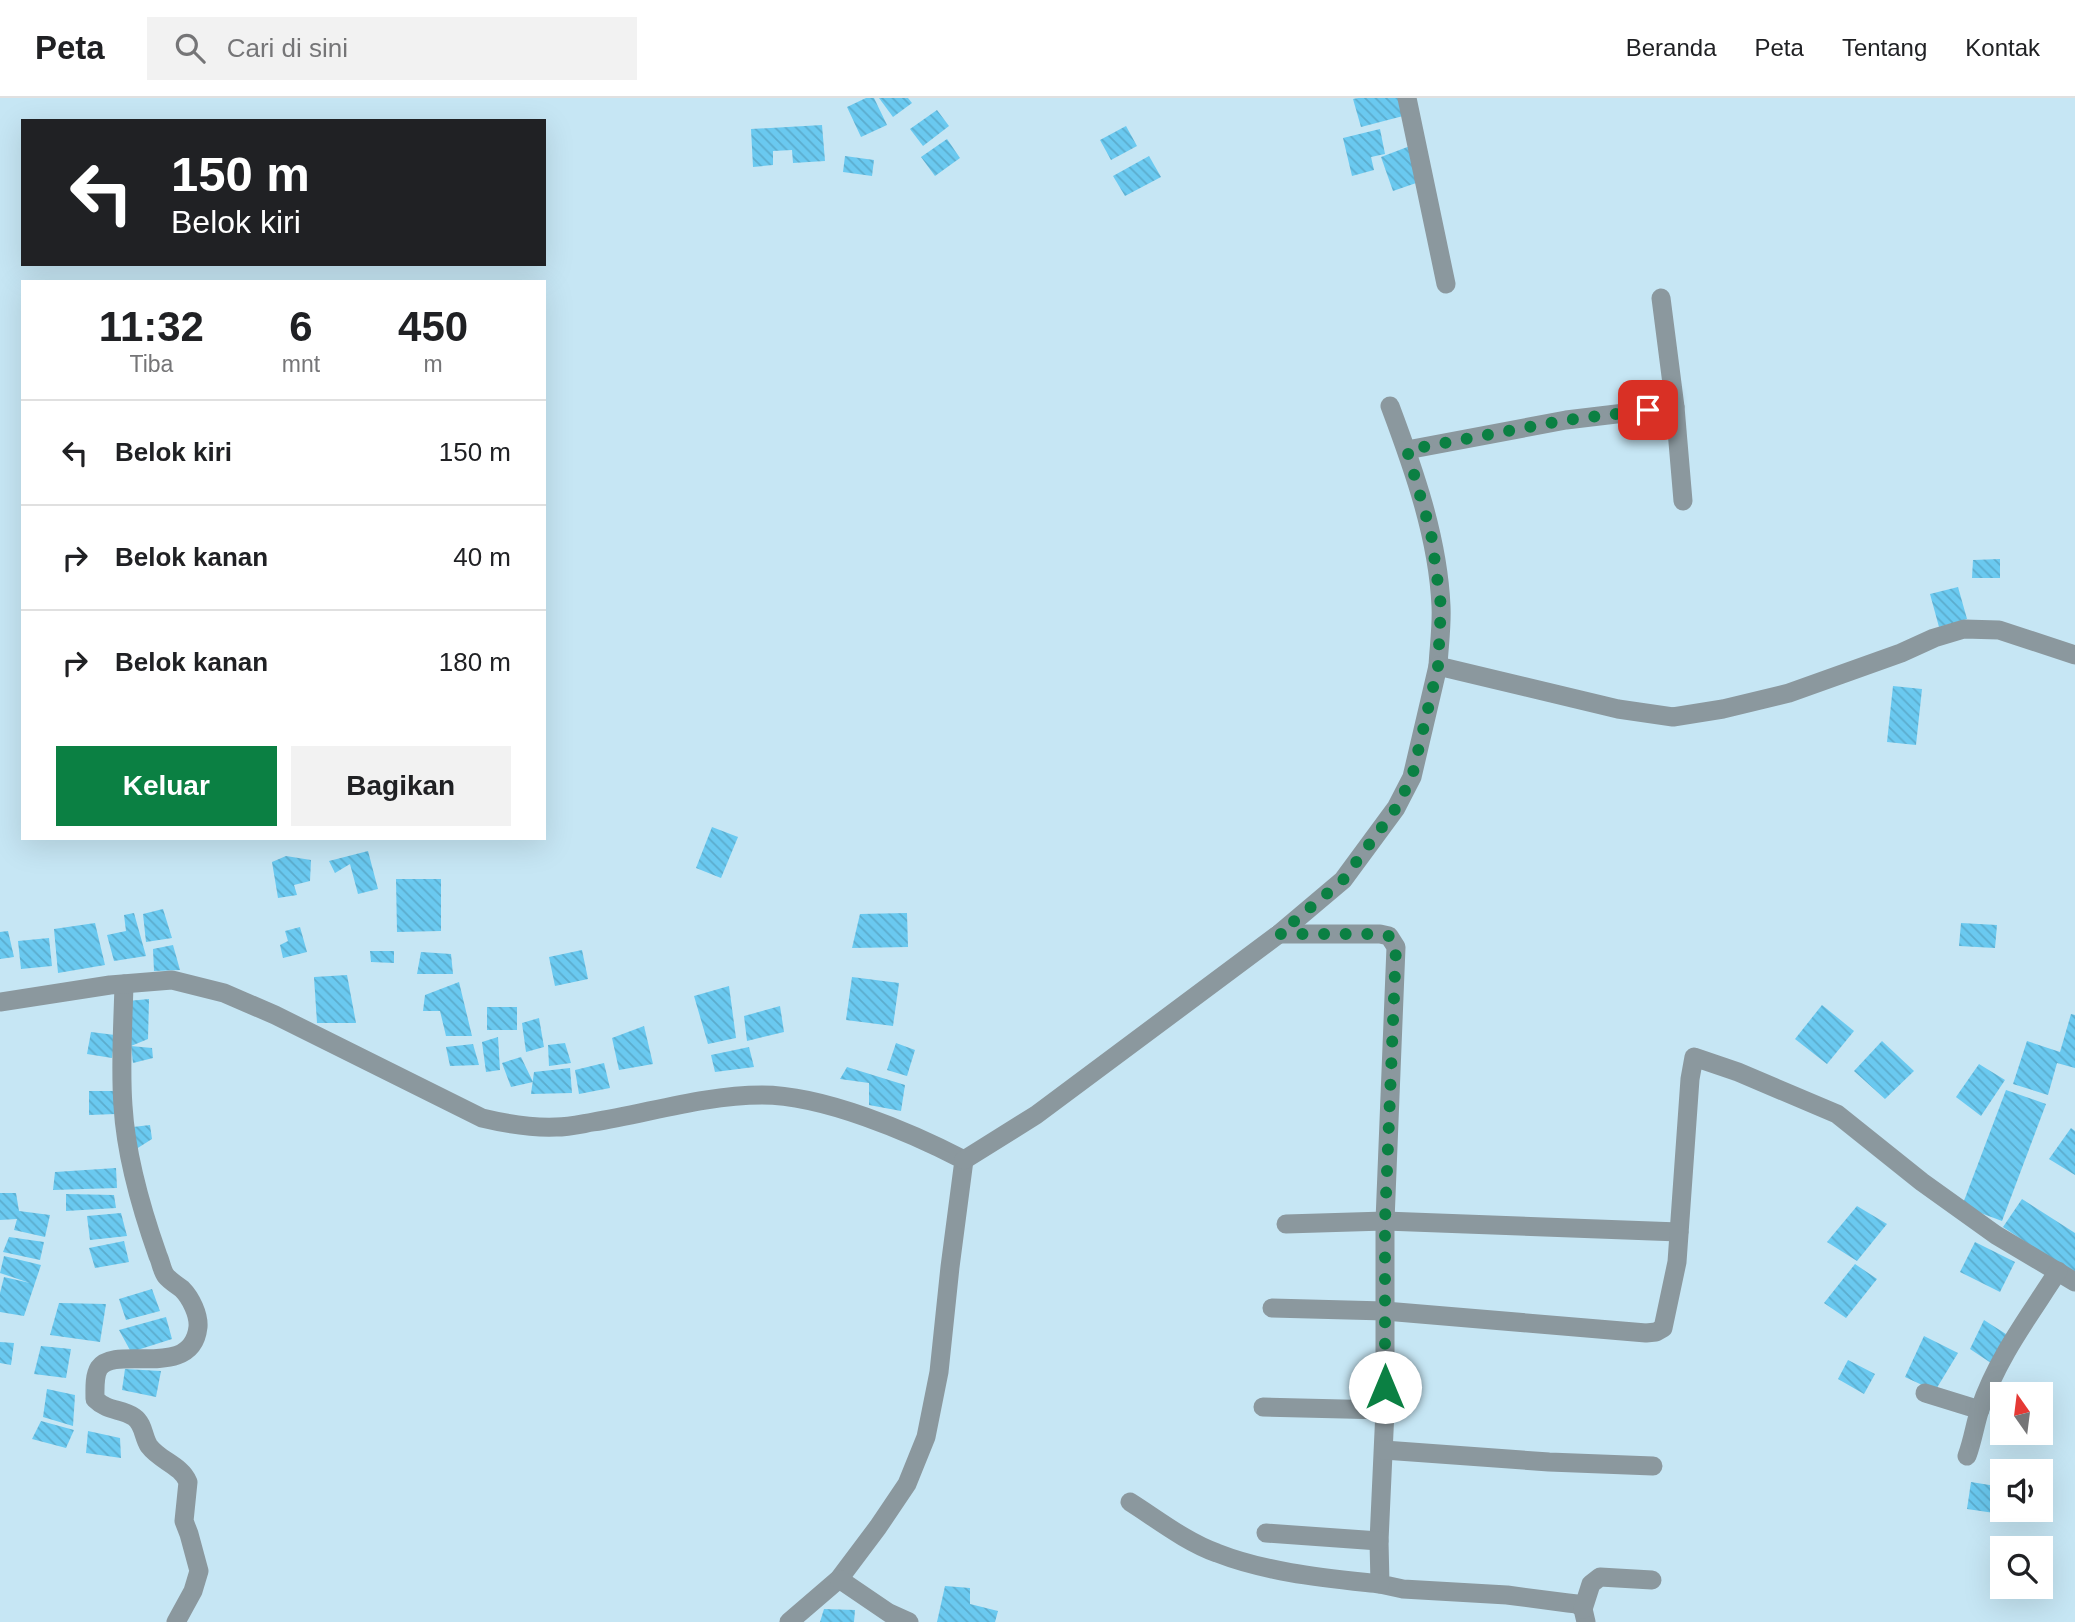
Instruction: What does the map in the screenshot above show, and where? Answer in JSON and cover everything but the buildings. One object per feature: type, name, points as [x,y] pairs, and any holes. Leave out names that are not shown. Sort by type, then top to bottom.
[{"type":"street","points":[[1407,98],[1446,284]]},
{"type":"street","points":[[1661,298],[1675,407],[1683,501]]},
{"type":"street","points":[[964,1160],[1036,1115],[1279,934],[1343,880],[1396,808],[1412,777],[1438,666],[1441,606],[1431,533],[1407,450],[1390,406]]},
{"type":"street","points":[[1407,450],[1566,420],[1675,407]]},
{"type":"street","points":[[1438,666],[1618,709],[1673,717],[1723,709],[1789,693],[1964,629],[1999,630],[2075,655]]},
{"type":"street","points":[[1279,934],[1380,934],[1389,936],[1396,947],[1385,1221],[1385,1410],[1378,1541],[1380,1584]]},
{"type":"street","points":[[0,1002],[124,984],[172,980],[224,993],[275,1015],[482,1118],[519,1126],[558,1128],[694,1102],[763,1095],[825,1103],[943,1149],[964,1160]]},
{"type":"street","points":[[124,984],[123,1106],[134,1178],[147,1225],[166,1276],[189,1298],[194,1306],[198,1327],[193,1342],[178,1355],[166,1359],[104,1363],[97,1373],[95,1399],[108,1410],[133,1417],[150,1447],[180,1470],[188,1482],[184,1521],[199,1571],[193,1591],[176,1622]]},
{"type":"street","points":[[1272,1308],[1385,1311],[1656,1332],[1663,1328],[1677,1262],[1690,1079],[1694,1057],[1738,1072],[1838,1114],[1922,1182],[1996,1235],[2067,1276],[2003,1357],[1980,1410],[1968,1456]]},
{"type":"street","points":[[789,1622],[839,1579],[907,1484],[926,1437],[939,1372],[964,1160]]},
{"type":"street","points":[[1286,1224],[1385,1221],[1678,1232]]},
{"type":"street","points":[[1925,1393],[1980,1410]]},
{"type":"street","points":[[1263,1407],[1385,1410]]},
{"type":"street","points":[[1384,1450],[1549,1462],[1653,1466]]},
{"type":"street","points":[[1130,1502],[1216,1553],[1266,1567],[1404,1589],[1507,1595],[1577,1604],[1585,1616]]},
{"type":"street","points":[[1266,1533],[1378,1541]]},
{"type":"street","points":[[1585,1616],[1591,1584],[1600,1577],[1652,1580]]},
{"type":"street","points":[[839,1579],[889,1613],[909,1622]]},
{"type":"route","points":[[1385,1387],[1385,1221],[1396,947],[1389,936],[1380,934],[1279,934],[1343,880],[1396,808],[1412,777],[1438,666],[1441,606],[1431,533],[1407,450],[1566,420],[1648,410]]}]
